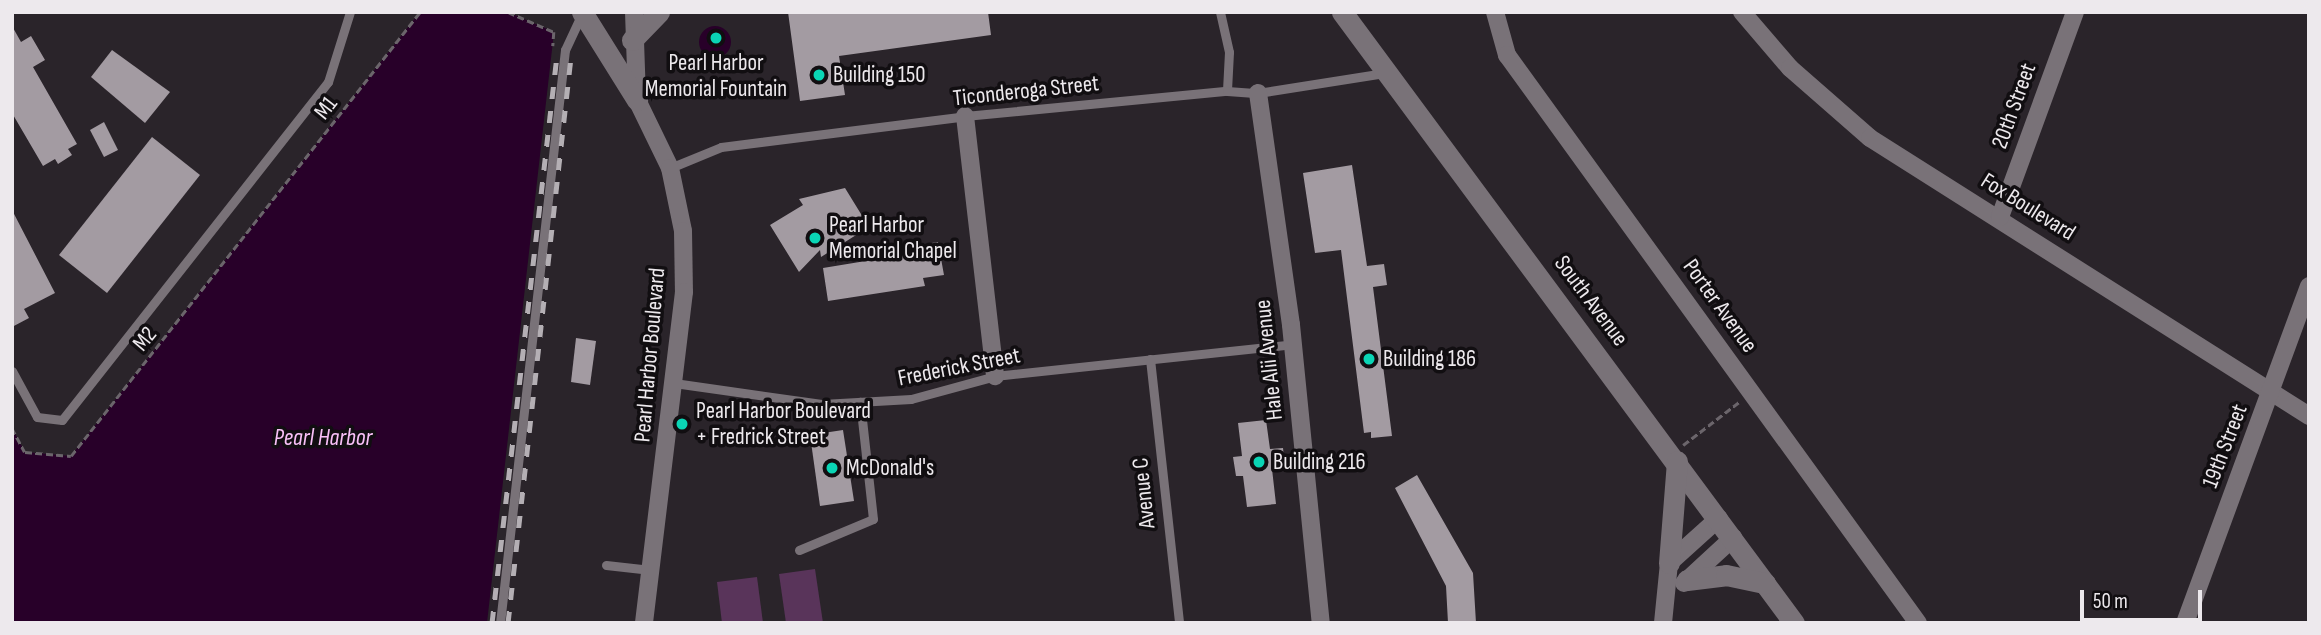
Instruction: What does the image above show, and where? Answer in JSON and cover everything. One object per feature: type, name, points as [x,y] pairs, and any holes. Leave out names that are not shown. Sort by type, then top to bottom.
[{"type":"street","points":[[582,12],[637,100]]},
{"type":"street","points":[[634,12],[632,40],[637,100]]},
{"type":"street","points":[[632,40],[659,12]]},
{"type":"street","name":"South Avenue","points":[[1342,12],[1675,457],[1794,623]]},
{"type":"street","name":"Porter Avenue","points":[[1495,12],[1507,55],[1918,623]]},
{"type":"street","name":"Fox Boulevard","points":[[1742,12],[1790,68],[1870,138],[2000,217],[2309,416]]},
{"type":"street","name":"20th Street","points":[[2000,217],[2075,12]]},
{"type":"street","name":"Hale Alii Avenue","points":[[1258,93],[1293,344],[1321,623]]},
{"type":"street","name":"Pearl Harbor Boulevard","points":[[637,100],[670,168],[683,231],[684,292],[645,623]]},
{"type":"street","points":[[965,116],[995,376]]},
{"type":"street","name":"19th Street","points":[[2185,623],[2272,393],[2309,286]]},
{"type":"street","points":[[1663,623],[1675,457]]},
{"type":"street","points":[[1669,563],[1720,518]]},
{"type":"street","points":[[1665,600],[1733,538]]},
{"type":"street","points":[[1687,580],[1726,575],[1765,583]]},
{"type":"lane","points":[[12,372],[37,417],[62,420],[328,82],[350,12]]},
{"type":"lane","points":[[500,623],[565,50],[582,12]]},
{"type":"lane","points":[[1220,12],[1229,52],[1227,91]]},
{"type":"lane","name":"Ticonderoga Street","points":[[670,168],[722,147],[965,116],[1227,91],[1258,93],[1389,72]]},
{"type":"lane","name":"Frederick Street","points":[[674,383],[781,401],[860,402],[911,399],[995,376],[1293,344]]},
{"type":"lane","name":"Avenue C","points":[[1150,359],[1179,623]]},
{"type":"lane","points":[[799,551],[873,519],[860,402]]},
{"type":"lane","points":[[606,565],[651,570]]},
{"type":"path","name":"M1","points":[[257,223],[420,12]]},
{"type":"path","points":[[508,12],[554,32],[552,48]]},
{"type":"path","name":"M2","points":[[12,428],[25,452],[71,456],[257,223]]},
{"type":"path","points":[[1675,457],[1752,392]]},
{"type":"shaded area","points":[[815,569],[823,623],[786,623],[779,574]]},
{"type":"shaded area","points":[[757,577],[763,623],[722,623],[717,582]]},
{"type":"water","name":"Pearl Harbor","points":[[420,12],[508,12],[554,32],[487,623],[12,623],[12,428],[25,452],[71,456]]},
{"type":"water","name":"Pearl Harbor Memorial Fountain","points":[[715,26],[726,31],[731,42],[726,53],[715,58],[704,53],[699,42],[704,31]]},
{"type":"building","name":"Building 150","points":[[788,12],[988,12],[991,35],[839,56],[845,95],[800,101]]},
{"type":"building","points":[[12,26],[21,42],[31,36],[45,60],[33,67],[77,144],[68,149],[72,155],[58,164],[55,159],[43,166],[12,113]]},
{"type":"building","points":[[112,50],[170,92],[145,123],[91,77]]},
{"type":"building","points":[[104,122],[118,150],[104,157],[90,130]]},
{"type":"building","points":[[152,137],[200,175],[107,293],[59,255]]},
{"type":"building","points":[[1352,165],[1367,266],[1384,264],[1387,285],[1373,287],[1392,436],[1371,438],[1371,432],[1364,433],[1341,250],[1315,253],[1303,173]]},
{"type":"building","name":"Pearl Harbor Memorial Chapel","points":[[845,188],[869,227],[821,257],[820,250],[799,272],[770,225],[803,205],[799,199]]},
{"type":"building","points":[[12,210],[55,293],[24,309],[29,318],[12,327]]},
{"type":"building","points":[[938,242],[944,275],[923,278],[925,286],[828,301],[823,268],[890,257],[889,250]]},
{"type":"building","points":[[576,338],[596,341],[590,385],[571,382]]},
{"type":"building","name":"Building 216","points":[[1266,420],[1270,449],[1283,448],[1285,467],[1272,469],[1276,504],[1247,507],[1243,476],[1236,476],[1233,457],[1242,456],[1238,423]]},
{"type":"building","name":"McDonald's","points":[[843,430],[854,501],[820,506],[810,435]]},
{"type":"building","points":[[1417,475],[1473,573],[1476,623],[1448,623],[1446,586],[1395,488]]},
{"type":"railway","points":[[492,623],[557,55]]},
{"type":"railway","points":[[508,623],[571,57]]},
{"type":"place","name":"Pearl Harbor Memorial Fountain","points":[[716,38]]},
{"type":"place","name":"Building 150","points":[[819,75]]},
{"type":"place","name":"Pearl Harbor Memorial Chapel","points":[[815,238]]},
{"type":"place","name":"Building 186","points":[[1369,359]]},
{"type":"place","name":"Pearl Harbor Boulevard + Fredrick Street","points":[[682,424]]},
{"type":"place","name":"Building 216","points":[[1259,462]]},
{"type":"place","name":"McDonald's","points":[[832,468]]}]
